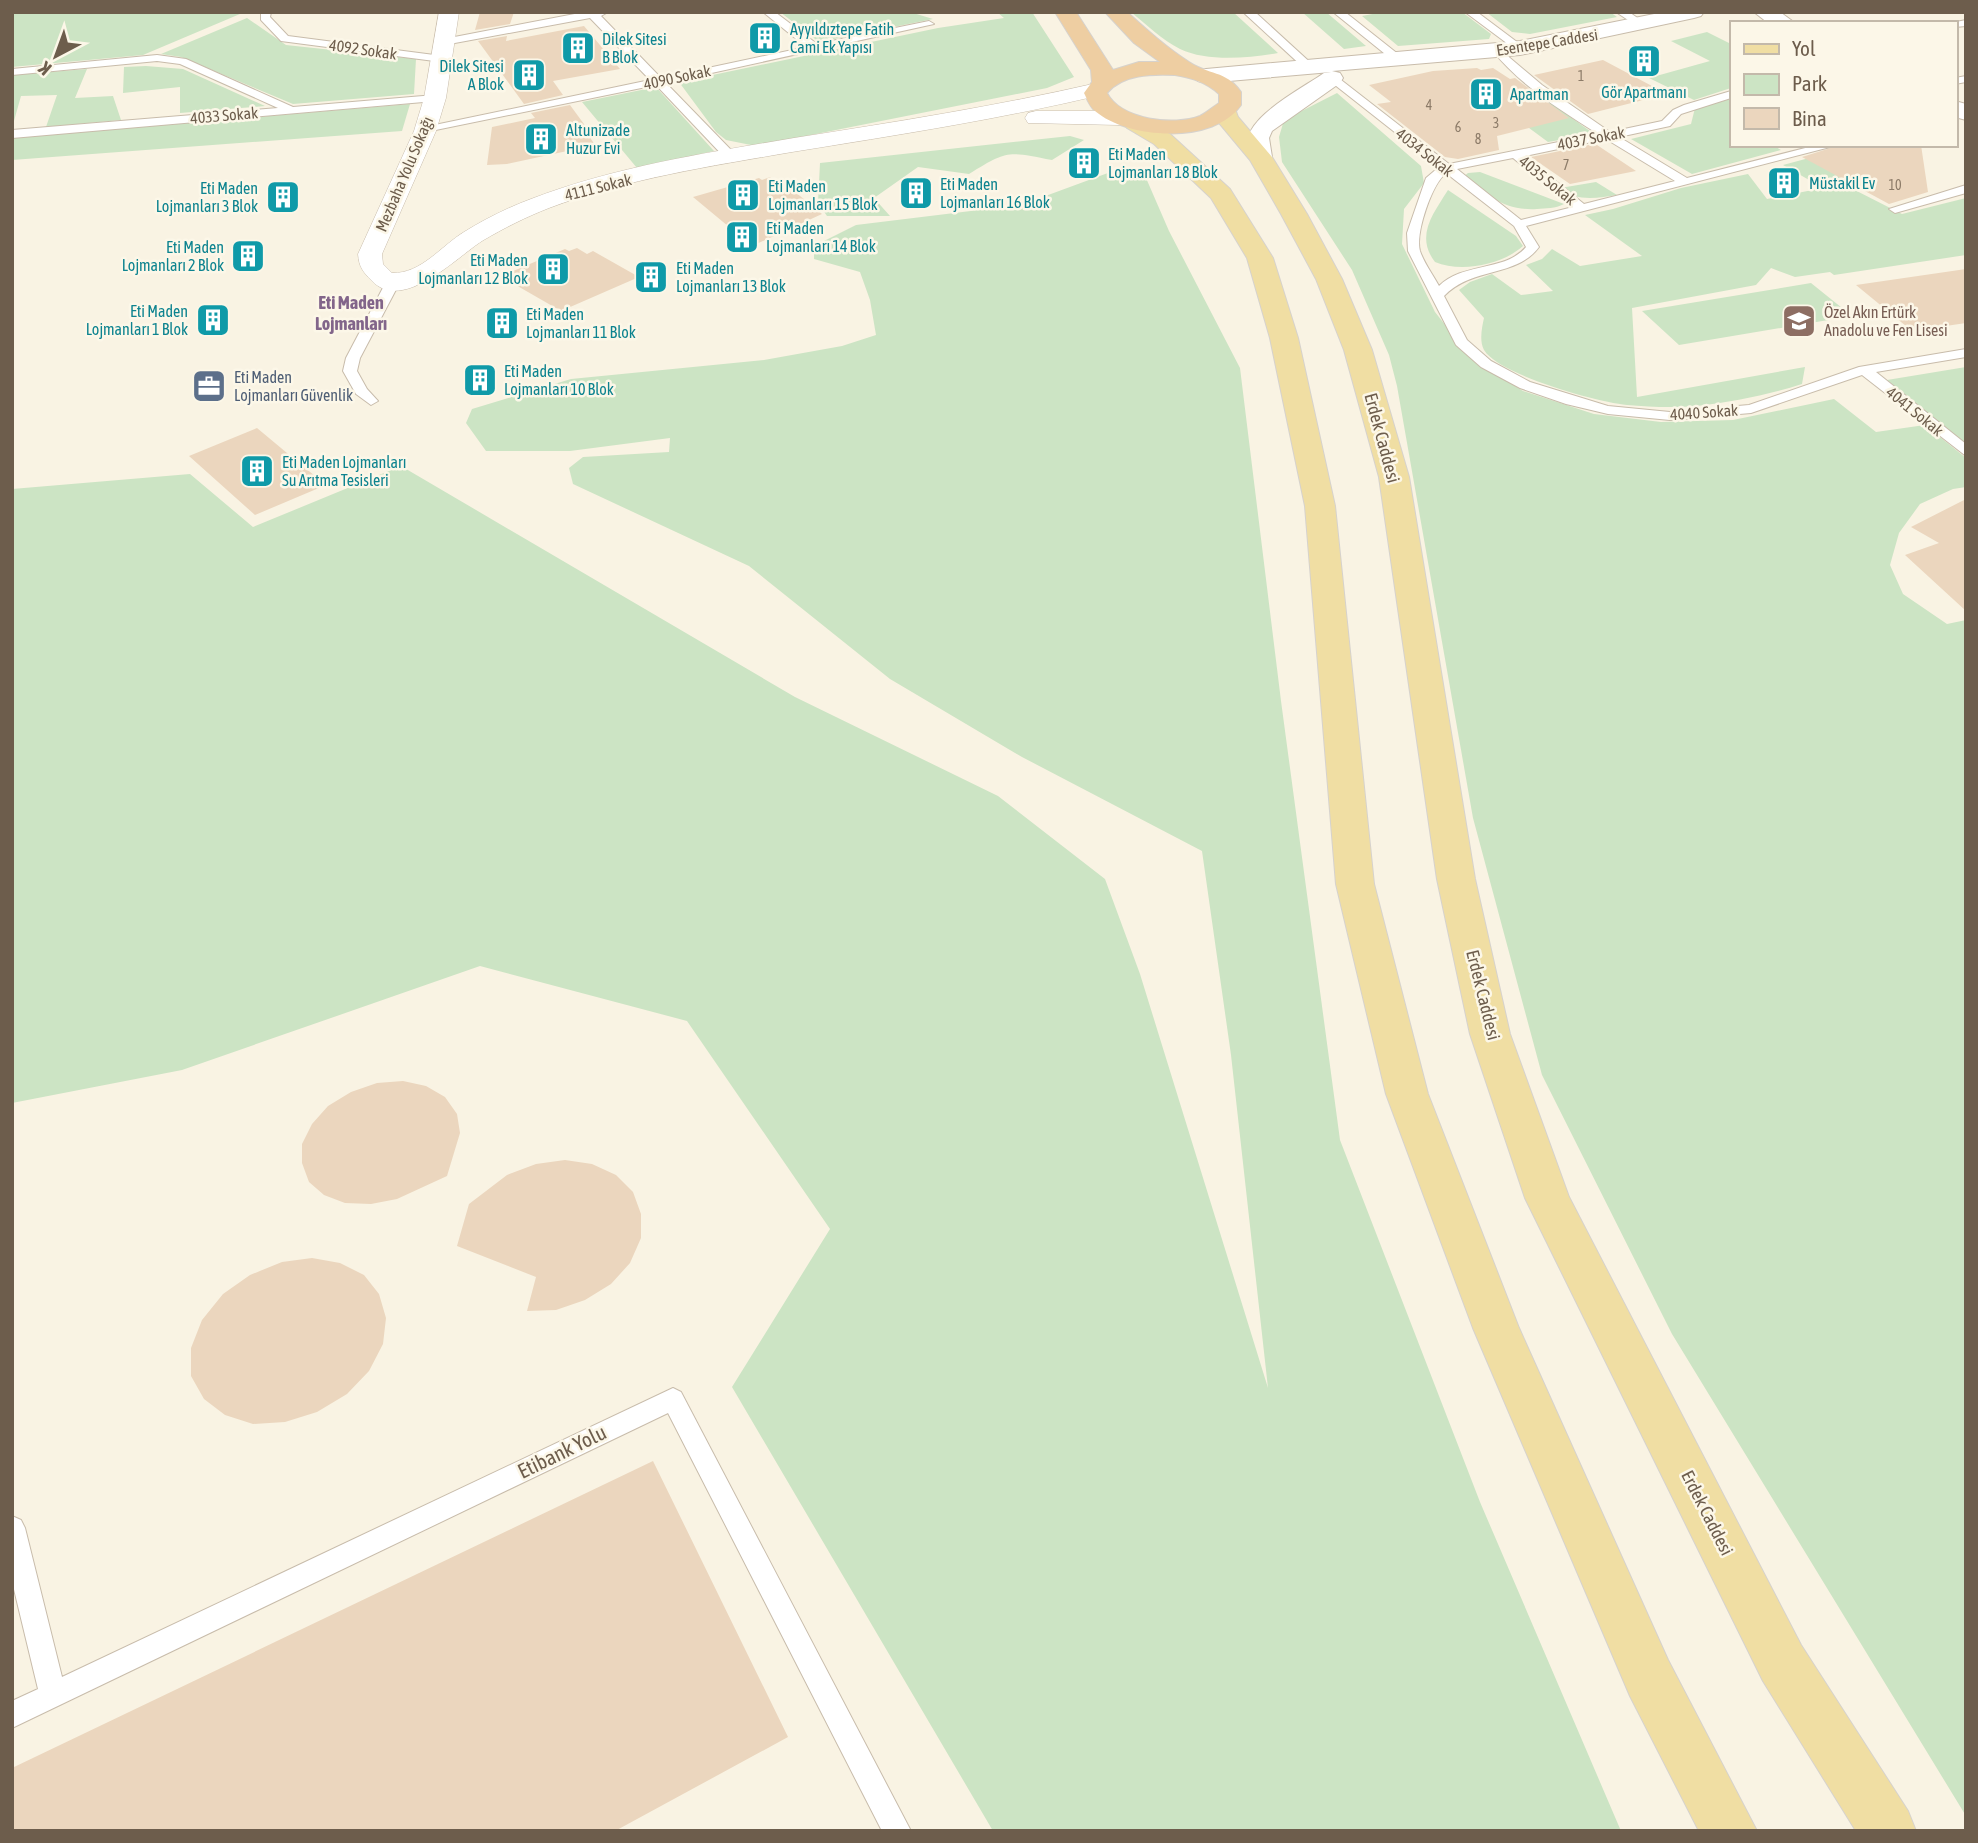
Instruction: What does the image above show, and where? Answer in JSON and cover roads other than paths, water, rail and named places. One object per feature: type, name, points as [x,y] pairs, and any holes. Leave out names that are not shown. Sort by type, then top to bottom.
[{"type":"highway","points":[[1065,12],[1102,70],[1095,96],[1098,104],[1127,120]]},
{"type":"highway","points":[[1115,12],[1142,38],[1196,73],[1217,81],[1243,103]]},
{"type":"highway","name":"Esentepe Caddesi","points":[[1100,85],[1139,69],[1196,73]]},
{"type":"highway","name":"Esentepe Caddesi","points":[[1127,120],[1152,126],[1188,125],[1217,117],[1243,103]]},
{"type":"main road","name":"Erdek Caddesi","points":[[1243,103],[1227,118],[1260,158],[1329,279],[1357,350],[1394,477],[1456,878],[1490,1034],[1546,1198],[1782,1663],[1888,1831]]},
{"type":"main road","points":[[1127,120],[1162,139],[1221,194],[1260,258],[1284,338],[1320,506],[1354,884],[1407,1094],[1518,1378],[1649,1678],[1729,1831]]},
{"type":"street","name":"Mezbaha Yolu Sokağı","points":[[393,282],[374,270],[370,262],[371,251],[425,131],[435,98],[449,12]]},
{"type":"street","name":"Esentepe Caddesi","points":[[1196,73],[1309,67],[1520,48],[1694,12]]},
{"type":"street","points":[[1764,12],[1780,21]]},
{"type":"street","name":"Esentepe Caddesi","points":[[1243,103],[1399,60]]},
{"type":"street","points":[[1260,158],[1257,138],[1262,127],[1332,78]]},
{"type":"street","name":"4111 Sokak","points":[[393,282],[422,275],[458,246],[546,201],[579,191],[731,157],[958,119],[1100,85]]},
{"type":"street","name":"4111 Sokak","points":[[958,119],[1127,120]]},
{"type":"lane","name":"4092 Sokak","points":[[266,12],[265,18],[285,39],[443,51],[598,13]]},
{"type":"lane","points":[[768,12],[815,48]]},
{"type":"lane","points":[[1248,12],[1309,67]]},
{"type":"lane","points":[[1338,12],[1399,60]]},
{"type":"lane","points":[[1471,12],[1520,48]]},
{"type":"lane","points":[[1621,12],[1641,24]]},
{"type":"lane","points":[[598,13],[657,81],[731,157]]},
{"type":"lane","name":"4090 Sokak","points":[[425,131],[929,24]]},
{"type":"lane","points":[[1497,50],[1514,69],[1609,135],[1685,182]]},
{"type":"lane","points":[[12,72],[158,58],[181,61],[292,109]]},
{"type":"lane","name":"4034 Sokak","points":[[1332,78],[1519,224]]},
{"type":"lane","name":"4037 Sokak","points":[[1445,168],[1667,124],[1677,112],[1730,94]]},
{"type":"lane","name":"4033 Sokak","points":[[12,134],[435,98]]},
{"type":"lane","points":[[1438,295],[1447,283],[1459,275],[1518,260],[1529,253],[1533,247],[1519,224],[1685,182],[1744,170],[1825,147]]},
{"type":"lane","name":"4035 Sokak","points":[[1514,153],[1581,208]]},
{"type":"lane","name":"4040 Sokak","points":[[1445,168],[1432,178],[1413,233],[1414,251],[1461,342],[1486,363],[1525,385],[1608,410],[1670,416],[1751,409],[1864,370],[1966,353]]},
{"type":"lane","points":[[1895,209],[1966,189]]},
{"type":"lane","points":[[371,401],[361,391],[350,372],[353,358],[393,282]]},
{"type":"lane","name":"4041 Sokak","points":[[1864,370],[1966,452]]},
{"type":"lane","name":"Etibank Yolu","points":[[12,1714],[673,1399],[897,1831]]},
{"type":"lane","points":[[12,1528],[53,1695]]},
{"type":"place","name":"Ayyıldıztepe Fatih Cami Ek Yapısı","points":[[765,38]]},
{"type":"place","name":"Dilek Sitesi B Blok","points":[[578,48]]},
{"type":"place","name":"Gör Apartmanı","points":[[1644,61]]},
{"type":"place","name":"Dilek Sitesi A Blok","points":[[529,75]]},
{"type":"place","name":"Apartman","points":[[1486,94]]},
{"type":"place","name":"Altunizade Huzur Evi","points":[[541,139]]},
{"type":"place","name":"Eti Maden Lojmanları 18 Blok","points":[[1084,163]]},
{"type":"place","name":"Müstakil Ev","points":[[1784,183]]},
{"type":"place","name":"Eti Maden Lojmanları 16 Blok","points":[[916,193]]},
{"type":"place","name":"Eti Maden Lojmanları 15 Blok","points":[[743,195]]},
{"type":"place","name":"Eti Maden Lojmanları 3 Blok","points":[[283,197]]},
{"type":"place","name":"Eti Maden Lojmanları 14 Blok","points":[[742,237]]},
{"type":"place","name":"Eti Maden Lojmanları 2 Blok","points":[[248,256]]},
{"type":"place","name":"Eti Maden Lojmanları 12 Blok","points":[[553,269]]},
{"type":"place","name":"Eti Maden Lojmanları 13 Blok","points":[[651,277]]},
{"type":"place","name":"Eti Maden Lojmanları 1 Blok","points":[[213,320]]},
{"type":"place","name":"Özel Akın Ertürk Anadolu ve Fen Lisesi","points":[[1799,321]]},
{"type":"place","name":"Eti Maden Lojmanları 11 Blok","points":[[502,323]]},
{"type":"place","name":"Eti Maden Lojmanları 10 Blok","points":[[480,380]]},
{"type":"place","name":"Eti Maden Lojmanları Güvenlik","points":[[209,386]]},
{"type":"place","name":"Eti Maden Lojmanları Su Arıtma Tesisleri","points":[[257,471]]},
{"type":"district","name":"Eti Maden Lojmanları","points":[[351,313]]}]
